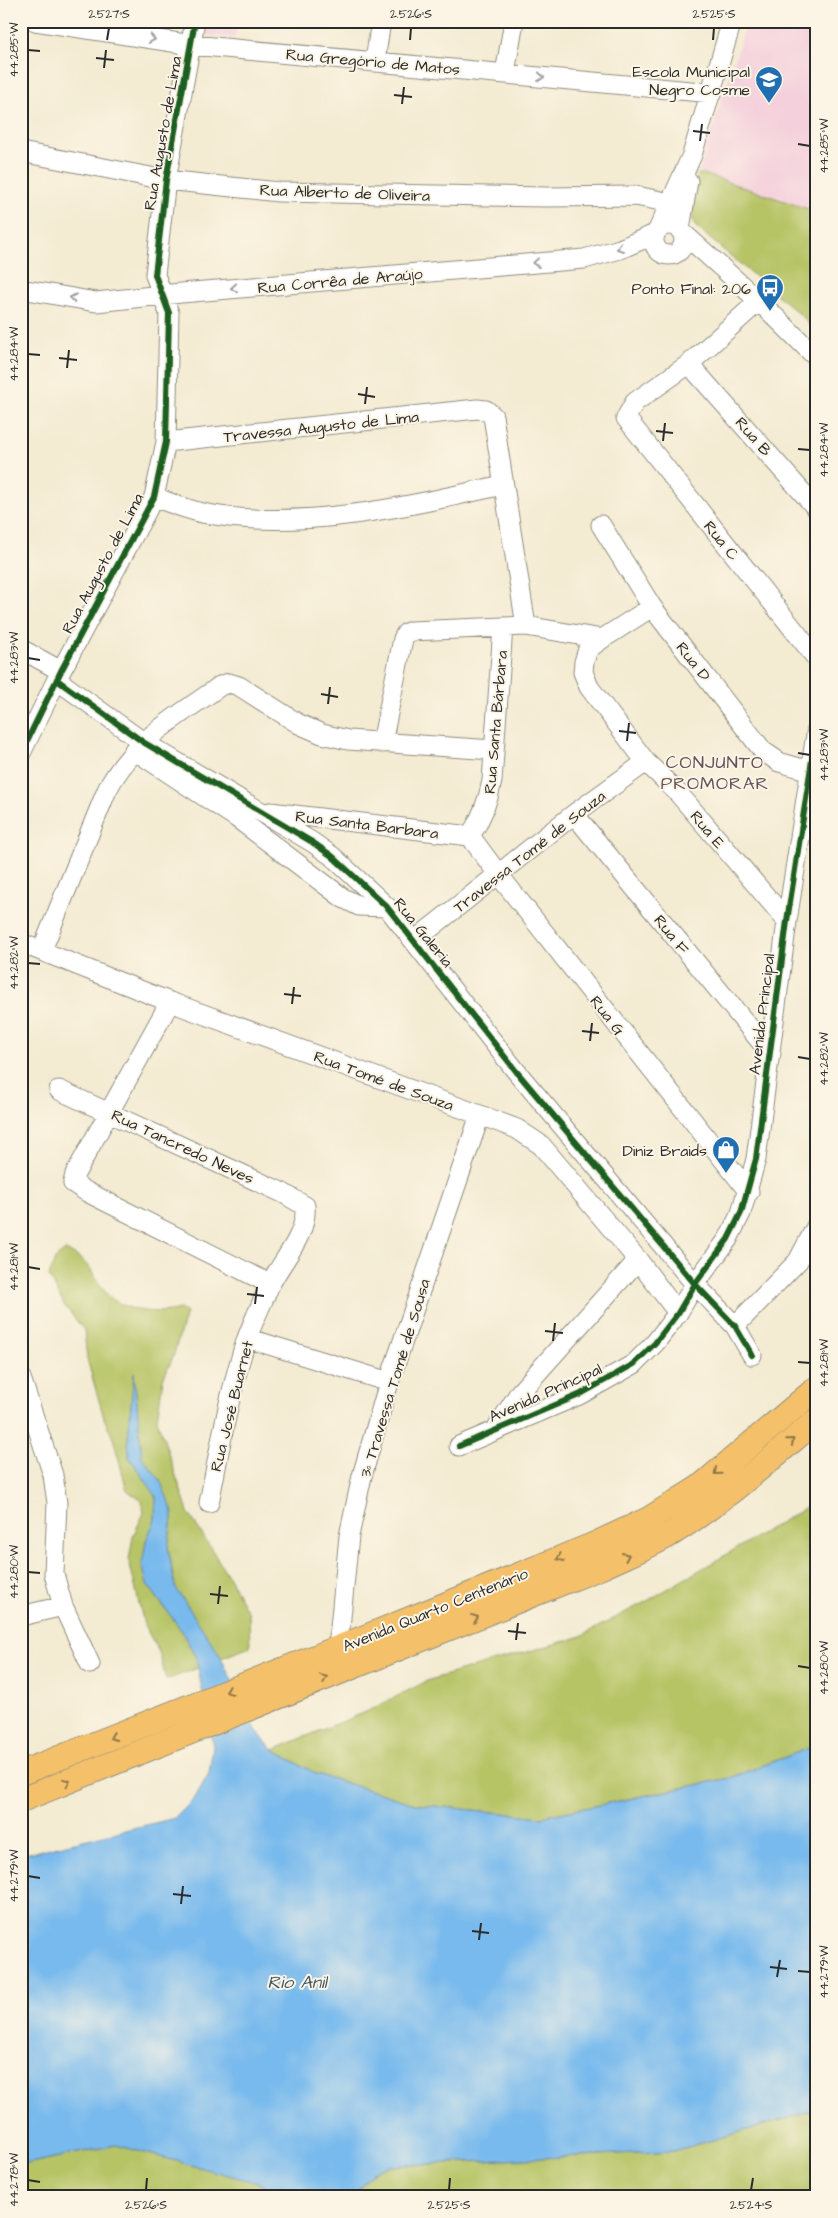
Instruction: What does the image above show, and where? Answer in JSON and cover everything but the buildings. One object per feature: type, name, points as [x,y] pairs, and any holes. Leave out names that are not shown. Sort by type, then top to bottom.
[{"type":"main road","name":"Avenida Quarto Centenário","points":[[21,1800],[169,1741],[277,1685],[338,1648],[593,1545],[649,1519],[700,1487],[817,1388]]},
{"type":"main road","name":"Avenida Quarto Centenário","points":[[21,1773],[158,1719],[277,1685],[604,1566],[644,1548],[692,1520],[815,1421]]},
{"type":"street","name":"Rua Gregório de Matos","points":[[35,21],[192,45],[712,93]]},
{"type":"street","name":"Rua Augusto de Lima","points":[[21,753],[59,676],[154,497],[166,442],[169,314],[164,295],[155,275],[166,180],[195,21]]},
{"type":"street","points":[[375,61],[380,21]]},
{"type":"street","points":[[505,73],[514,21]]},
{"type":"street","points":[[724,269],[701,260],[676,255],[665,256],[657,250],[657,232],[692,155],[732,21]]},
{"type":"street","name":"Rua Alberto de Oliveira","points":[[21,152],[166,180],[279,192],[548,197],[636,196],[671,203]]},
{"type":"street","points":[[676,255],[683,248],[681,231],[692,155]]},
{"type":"street","points":[[657,232],[666,225],[681,231],[759,301],[817,358]]},
{"type":"street","name":"Rua Corrêa de Araújo","points":[[21,289],[96,302],[584,258],[620,249],[657,232]]},
{"type":"street","points":[[690,364],[759,301]]},
{"type":"street","name":"Rua C","points":[[690,364],[635,402],[626,414],[627,422],[817,659]]},
{"type":"street","name":"Rua B","points":[[690,364],[817,509]]},
{"type":"street","name":"Travessa Augusto de Lima","points":[[166,442],[477,409],[486,410],[493,416],[502,485]]},
{"type":"street","points":[[154,497],[216,515],[243,518],[318,517],[418,504],[502,485],[526,626]]},
{"type":"street","name":"Rua D","points":[[601,526],[652,608],[763,751],[779,762],[810,771]]},
{"type":"street","points":[[602,639],[652,608]]},
{"type":"street","name":"Rua Santa Bárbara","points":[[470,836],[482,818],[492,781],[503,627],[526,626],[602,639]]},
{"type":"street","points":[[382,743],[406,633],[411,630],[503,627]]},
{"type":"street","name":"Rua E","points":[[602,639],[588,649],[584,662],[583,672],[589,687],[646,762],[678,793],[787,921]]},
{"type":"street","name":"Rua Galeria","points":[[21,649],[59,676],[138,746],[343,898],[359,906],[387,907]]},
{"type":"street","points":[[28,949],[117,771],[138,746],[220,686],[229,683],[240,686],[299,724],[322,734],[348,740],[493,750]]},
{"type":"street","name":"Avenida Principal","points":[[459,1446],[579,1395],[634,1364],[656,1343],[728,1239],[748,1192],[771,1054],[787,921],[817,728]]},
{"type":"street","name":"Rua Galeria","points":[[138,746],[263,812],[332,856],[387,907],[516,1071],[694,1286],[735,1326],[752,1355]]},
{"type":"street","name":"Travessa Tomé de Souza","points":[[414,941],[574,814],[646,762]]},
{"type":"street","name":"Rua Santa Barbara","points":[[263,812],[470,836]]},
{"type":"street","name":"Rua F","points":[[574,814],[771,1054]]},
{"type":"street","name":"Rua G","points":[[470,836],[748,1192]]},
{"type":"street","name":"Rua Tomé de Souza","points":[[28,949],[517,1129],[541,1145],[638,1260],[679,1312]]},
{"type":"street","points":[[170,1002],[74,1179],[75,1184],[87,1192],[270,1284]]},
{"type":"street","name":"Rua Tancredo Neves","points":[[59,1090],[284,1193],[304,1206]]},
{"type":"street","name":"3ª Travessa Tomé de Sousa","points":[[338,1648],[349,1536],[389,1382],[480,1115]]},
{"type":"street","name":"Rua José Buarnet","points":[[209,1503],[228,1406],[247,1338],[270,1284],[302,1228],[306,1216],[304,1206]]},
{"type":"street","points":[[735,1326],[798,1261],[817,1226]]},
{"type":"street","points":[[496,1429],[520,1392],[638,1260]]},
{"type":"street","points":[[247,1338],[389,1382]]},
{"type":"street","points":[[21,1378],[53,1476],[57,1503],[54,1574],[63,1606],[90,1664]]},
{"type":"street","points":[[21,1616],[63,1606]]},
{"type":"shaded area","points":[[203,21],[237,21],[235,38],[200,35]]},
{"type":"shaded area","name":"Escola Municipal Negro Cosme","points":[[747,21],[777,21],[817,35],[817,212],[704,174],[698,174]]},
{"type":"green space","points":[[777,21],[817,21],[817,35]]},
{"type":"green space","points":[[698,174],[704,174],[817,212],[817,335],[802,316],[695,226],[692,207]]},
{"type":"green space","points":[[65,1250],[86,1264],[107,1294],[122,1305],[152,1312],[180,1309],[186,1313],[173,1357],[163,1379],[157,1419],[188,1512],[227,1574],[249,1614],[250,1647],[221,1658],[175,1587],[168,1547],[173,1512],[160,1481],[142,1457],[134,1376],[128,1438],[129,1457],[156,1495],[155,1519],[146,1541],[147,1584],[182,1631],[196,1657],[198,1668],[166,1680],[159,1652],[144,1625],[129,1560],[133,1536],[144,1513],[142,1501],[127,1490],[113,1438],[104,1418],[87,1359],[84,1330],[64,1305],[49,1276],[55,1259]]},
{"type":"green space","points":[[817,1501],[817,1745],[730,1778],[541,1817],[415,1804],[317,1774],[273,1750],[366,1712],[429,1680],[579,1637],[647,1601]]},
{"type":"green space","points":[[817,2110],[817,2197],[359,2197],[357,2191],[372,2173],[390,2166],[674,2151]]},
{"type":"green space","points":[[116,2145],[266,2185],[287,2197],[21,2197],[21,2165]]},
{"type":"water","name":"Rio Anil","points":[[134,1372],[142,1457],[160,1480],[173,1512],[168,1547],[175,1587],[218,1652],[257,1732],[273,1750],[317,1774],[415,1804],[541,1817],[730,1778],[817,1745],[817,2110],[674,2151],[390,2166],[372,2173],[357,2191],[359,2197],[287,2197],[265,2185],[116,2145],[21,2165],[21,1855],[175,1818],[195,1798],[209,1773],[213,1746],[196,1658],[182,1631],[147,1584],[142,1564],[146,1541],[155,1519],[156,1496],[129,1457],[128,1438]]},
{"type":"cycle path","points":[[21,753],[61,671],[154,497],[166,442],[169,313],[155,275],[166,180],[195,21]]},
{"type":"cycle path","points":[[57,680],[143,742],[312,842],[332,856],[387,907],[516,1071],[695,1284],[735,1326],[752,1355]]},
{"type":"cycle path","points":[[459,1446],[579,1395],[634,1364],[655,1343],[678,1313],[695,1284],[728,1239],[741,1213],[756,1159],[787,921],[817,728]]},
{"type":"place","name":"Escola Municipal Negro Cosme","points":[[769,104]]},
{"type":"place","name":"Ponto Final: 206","points":[[770,312]]},
{"type":"place","name":"Diniz Braids","points":[[726,1174]]},
{"type":"district","name":"CONJUNTO PROMORAR","points":[[715,772]]}]
